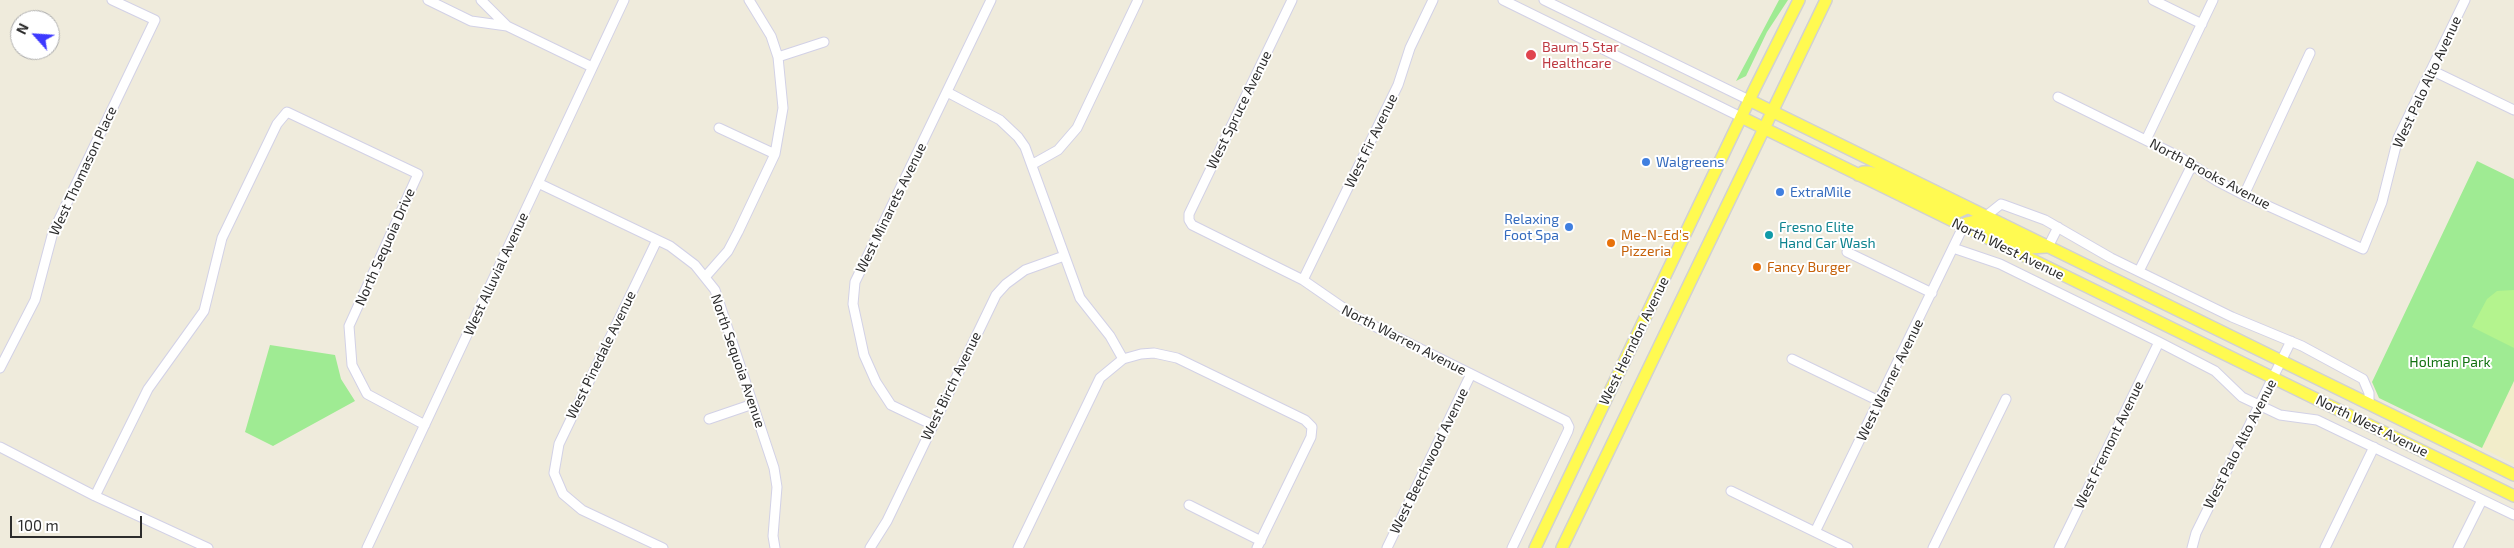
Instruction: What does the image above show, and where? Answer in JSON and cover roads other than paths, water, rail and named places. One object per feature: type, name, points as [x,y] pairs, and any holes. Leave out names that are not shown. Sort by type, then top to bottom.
[{"type":"main road","name":"West Herndon Avenue","points":[[1535,548],[1749,100],[1799,0]]},
{"type":"main road","name":"West Herndon Avenue","points":[[1562,548],[1826,0]]},
{"type":"main road","name":"North West Avenue","points":[[1749,100],[2514,475]]},
{"type":"main road","name":"North West Avenue","points":[[1741,117],[2514,496]]},
{"type":"main road","points":[[1858,175],[1863,172],[1869,172],[1886,177],[1914,191],[1934,192]]},
{"type":"main road","points":[[1904,198],[1930,201],[1958,212],[1967,208]]},
{"type":"main road","points":[[1963,227],[1966,223],[1976,221],[2030,248],[2048,247]]},
{"type":"street","name":"West Thomason Place","points":[[0,368],[34,300],[53,232],[154,20],[112,0]]},
{"type":"street","points":[[428,0],[471,20],[507,26],[592,67]]},
{"type":"street","points":[[481,0],[507,26]]},
{"type":"street","name":"West Alluvial Avenue","points":[[367,548],[624,0]]},
{"type":"street","points":[[706,276],[728,250],[775,154],[783,108],[778,57],[771,36],[750,0]]},
{"type":"street","name":"West Minarets Avenue","points":[[933,425],[891,405],[876,382],[864,354],[853,304],[855,282],[991,0]]},
{"type":"street","points":[[1033,164],[1058,150],[1077,128],[1138,0]]},
{"type":"street","name":"West Spruce Avenue","points":[[1189,220],[1189,214],[1292,0]]},
{"type":"street","name":"West Fir Avenue","points":[[1303,280],[1398,85],[1410,48],[1433,0]]},
{"type":"street","name":"North West Avenue","points":[[1503,0],[1741,117]]},
{"type":"street","name":"North West Avenue","points":[[1544,0],[1749,100]]},
{"type":"street","points":[[2152,0],[2202,24]]},
{"type":"street","points":[[2146,140],[2213,0]]},
{"type":"street","name":"West Palo Alto Avenue","points":[[2363,249],[2382,202],[2398,138],[2465,0]]},
{"type":"street","points":[[778,57],[824,42]]},
{"type":"street","points":[[2244,195],[2310,53]]},
{"type":"street","points":[[2431,70],[2514,110]]},
{"type":"street","points":[[947,92],[990,114],[1009,127],[1025,147],[1033,164],[1080,298],[1110,336],[1123,359]]},
{"type":"street","name":"North Brooks Avenue","points":[[2058,97],[2146,140],[2244,195],[2363,249]]},
{"type":"street","name":"North Sequoia Drive","points":[[95,496],[148,389],[204,311],[222,238],[277,124],[287,112],[418,174],[350,326],[352,365],[367,394],[425,425]]},
{"type":"street","points":[[719,128],[775,154]]},
{"type":"street","points":[[2139,272],[2192,165]]},
{"type":"street","name":"North Sequoia Avenue","points":[[538,183],[657,240],[682,254],[706,276],[720,303],[774,468],[777,487],[773,536],[775,548]]},
{"type":"street","points":[[1986,216],[2001,204],[2058,227],[2139,272],[2232,317],[2291,341],[2363,379],[2369,393],[2369,404]]},
{"type":"street","name":"North Warren Avenue","points":[[1189,220],[1192,225],[1303,280],[1358,318],[1566,422],[1569,427],[1512,548]]},
{"type":"street","name":"West Warner Avenue","points":[[1815,532],[1963,227]]},
{"type":"street","points":[[2048,247],[2058,227]]},
{"type":"street","name":"West Pinedale Avenue","points":[[657,240],[558,444],[554,473],[563,494],[577,506],[663,548]]},
{"type":"street","points":[[1953,248],[2000,264],[2159,342],[2215,371],[2242,397],[2280,415],[2316,420],[2514,515]]},
{"type":"street","points":[[1847,252],[1932,293]]},
{"type":"street","name":"West Birch Avenue","points":[[870,548],[887,521],[996,295],[1006,284],[1025,270],[1064,256]]},
{"type":"street","name":"West Palo Alto Avenue","points":[[2192,548],[2196,532],[2291,341]]},
{"type":"street","name":"West Fremont Avenue","points":[[2059,548],[2159,342]]},
{"type":"street","points":[[1018,548],[1100,378],[1123,359],[1140,354],[1154,353],[1177,358],[1304,420],[1312,427],[1311,437],[1259,544],[1188,505]]},
{"type":"street","points":[[1792,359],[1879,401]]},
{"type":"street","name":"West Beechwood Avenue","points":[[1387,548],[1471,374]]},
{"type":"street","points":[[1933,548],[2006,399]]},
{"type":"street","points":[[709,419],[753,404]]},
{"type":"street","points":[[0,447],[95,496],[208,548]]},
{"type":"street","points":[[2325,548],[2374,447]]},
{"type":"street","points":[[1731,491],[1848,548]]},
{"type":"street","points":[[2458,548],[2482,500]]},
{"type":"place","name":"Baum 5 Star Healthcare","points":[[1531,55]]},
{"type":"place","name":"Walgreens","points":[[1646,162]]},
{"type":"place","name":"ExtraMile","points":[[1780,192]]},
{"type":"place","name":"Relaxing Foot Spa","points":[[1569,227]]},
{"type":"place","name":"Fresno Elite Hand Car Wash","points":[[1769,235]]},
{"type":"place","name":"Me-N-Ed's Pizzeria","points":[[1611,243]]},
{"type":"place","name":"Fancy Burger","points":[[1757,267]]},
{"type":"park label","name":"Holman Park","points":[[2450,362]]}]
